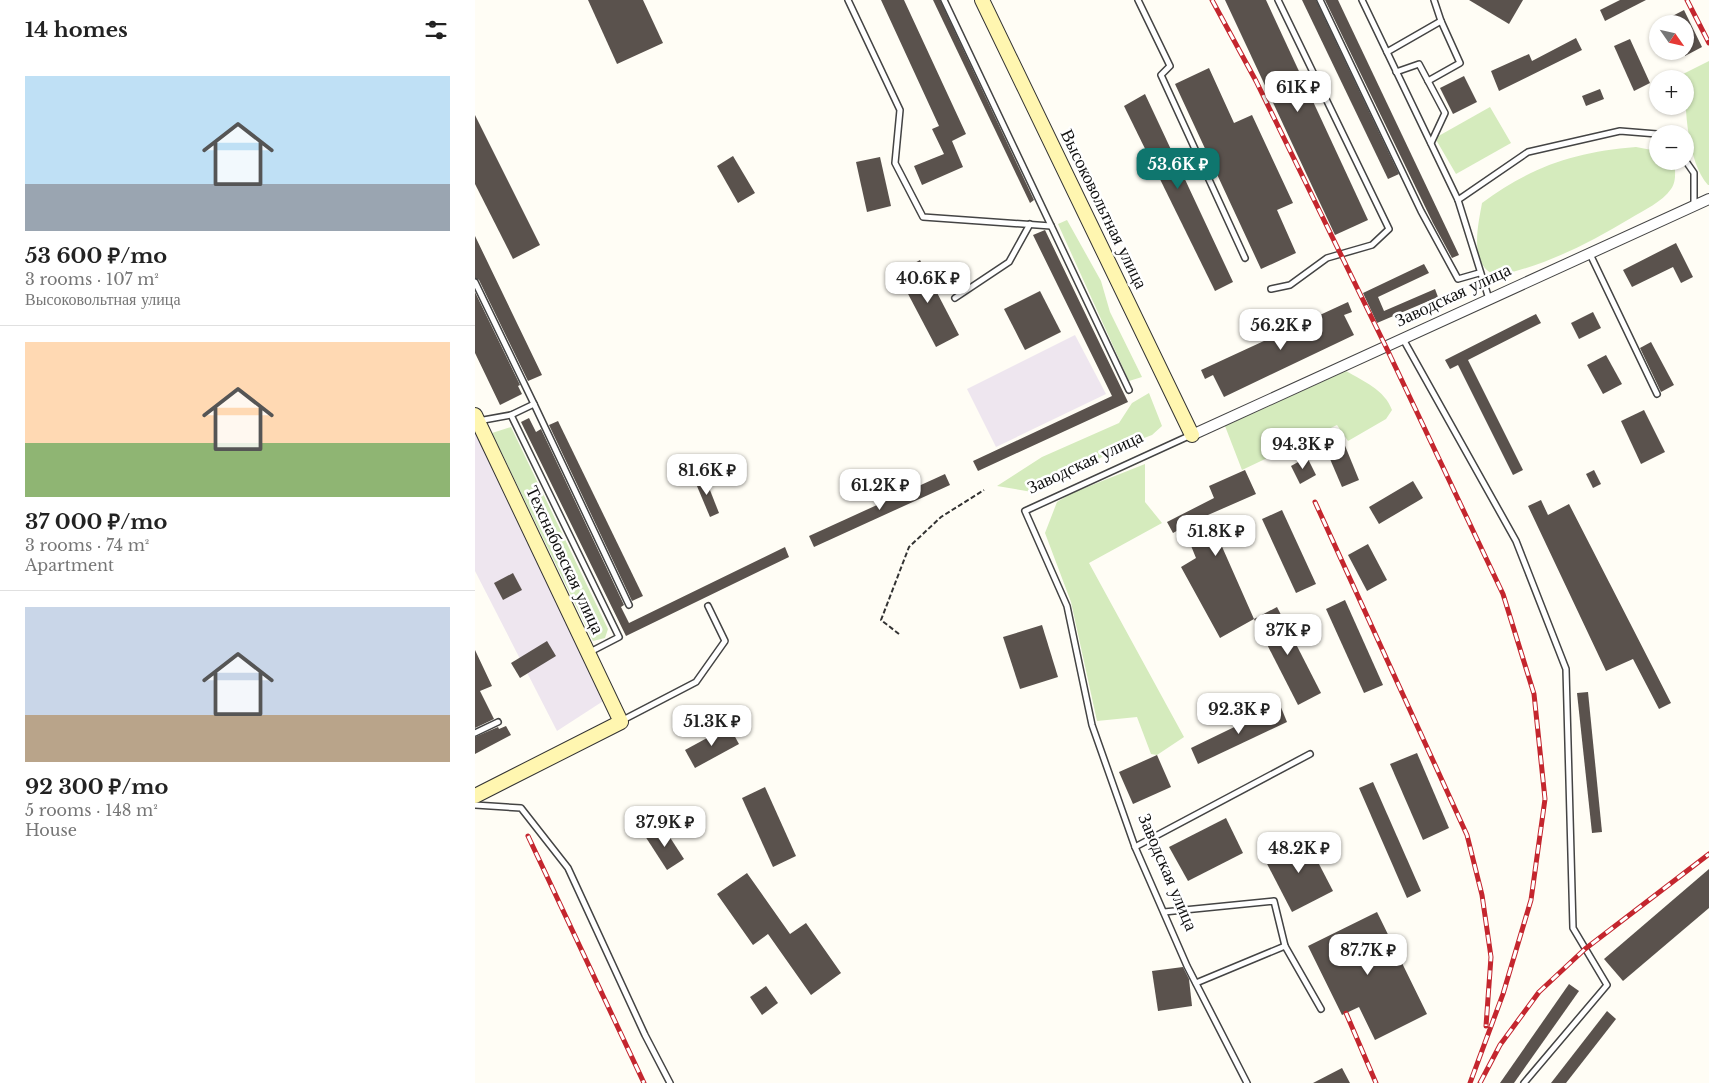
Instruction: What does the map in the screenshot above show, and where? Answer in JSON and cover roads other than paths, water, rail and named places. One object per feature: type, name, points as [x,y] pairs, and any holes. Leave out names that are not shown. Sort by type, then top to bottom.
[{"type":"street","name":"Высоковольтная улица","points":[[982,0],[1192,435]]},
{"type":"street","name":"Заводская улица","points":[[1192,435],[1589,252],[1709,199]]},
{"type":"street","name":"Техснабовская улица","points":[[476,418],[621,722]]},
{"type":"street","points":[[475,796],[621,722]]},
{"type":"lane","points":[[848,0],[900,110],[895,163],[923,217],[1051,226]]},
{"type":"lane","points":[[944,0],[1129,390]]},
{"type":"lane","points":[[1138,0],[1170,66],[1161,75],[1245,258]]},
{"type":"lane","points":[[1271,289],[1290,284],[1327,258],[1372,245],[1389,229],[1278,0]]},
{"type":"lane","points":[[1320,0],[1421,211],[1458,279],[1479,273]]},
{"type":"lane","points":[[1362,0],[1458,200],[1479,273],[1489,299]]},
{"type":"lane","points":[[1428,81],[1460,63],[1441,21],[1434,0]]},
{"type":"lane","points":[[1387,52],[1441,21]]},
{"type":"lane","points":[[1396,72],[1419,64],[1445,113],[1431,143]]},
{"type":"lane","points":[[1458,200],[1528,152],[1620,131],[1649,133]]},
{"type":"lane","points":[[1692,170],[1694,173],[1694,206]]},
{"type":"lane","points":[[955,298],[1009,262],[1030,224]]},
{"type":"lane","points":[[1589,252],[1657,394]]},
{"type":"lane","points":[[475,282],[629,605]]},
{"type":"lane","points":[[1403,339],[1516,541],[1566,669],[1573,928],[1607,985],[1524,1083]]},
{"type":"lane","points":[[476,418],[511,415],[534,404]]},
{"type":"lane","points":[[511,415],[619,637],[588,653]]},
{"type":"lane","name":"Заводская улица","points":[[1192,435],[1025,511],[1067,606],[1092,725],[1135,848],[1196,983],[1247,1083]]},
{"type":"lane","points":[[621,722],[696,682],[725,641],[708,606]]},
{"type":"lane","points":[[475,733],[498,722]]},
{"type":"lane","points":[[1135,848],[1310,754]]},
{"type":"lane","points":[[475,806],[521,808],[568,868],[645,1035],[670,1083]]},
{"type":"lane","points":[[1164,912],[1274,901],[1285,946],[1321,1009]]},
{"type":"lane","points":[[1196,983],[1285,946]]},
{"type":"railway","points":[[1212,0],[1256,81],[1386,347],[1503,594],[1534,694],[1545,799],[1531,900],[1503,994],[1470,1083]]},
{"type":"railway","points":[[1687,0],[1709,43]]},
{"type":"railway","points":[[1315,502],[1467,835],[1482,895],[1491,957],[1486,1026]]},
{"type":"railway","points":[[528,836],[644,1083]]},
{"type":"railway","points":[[1480,1083],[1500,1045],[1539,992],[1585,949],[1709,854]]},
{"type":"railway","points":[[1346,1013],[1376,1083]]}]
